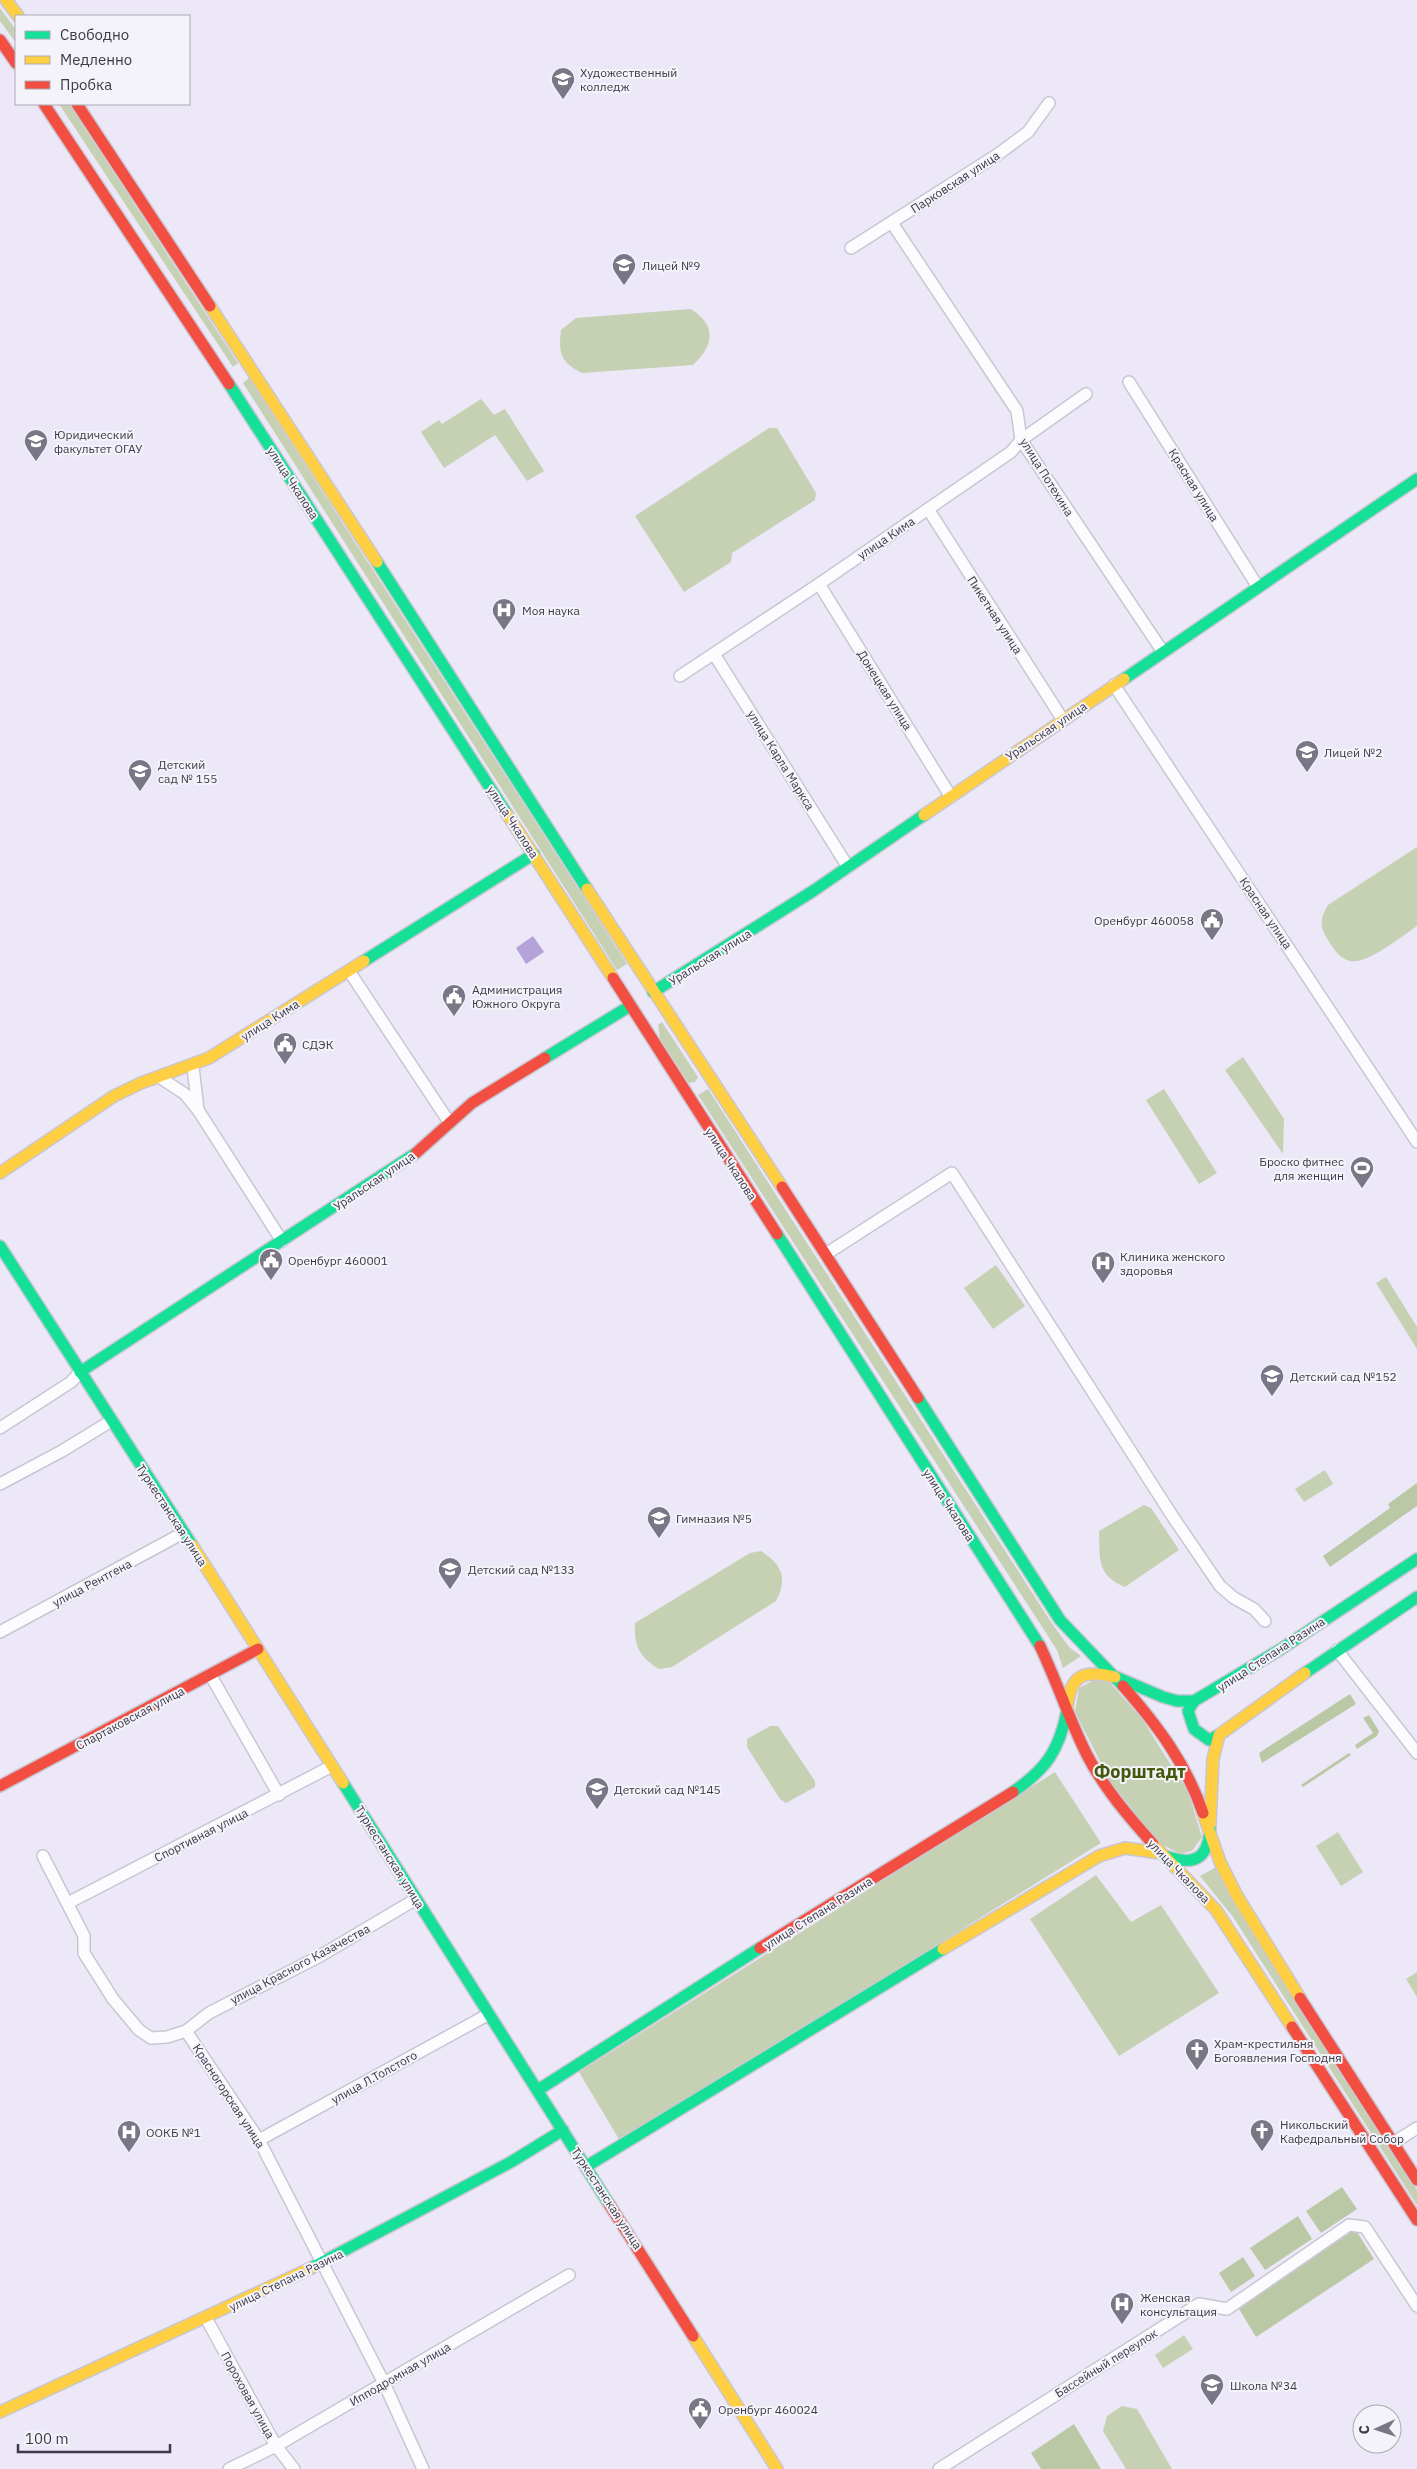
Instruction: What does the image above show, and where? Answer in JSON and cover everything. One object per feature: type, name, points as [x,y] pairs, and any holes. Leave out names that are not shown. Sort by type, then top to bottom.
[{"type":"main road","points":[[6,0],[17,15]]},
{"type":"main road","points":[[0,40],[15,62]]},
{"type":"main road","name":"улица Чкалова","points":[[45,105],[239,374],[698,1086],[1038,1642],[1067,1711],[1097,1773],[1160,1854],[1180,1871],[1216,1910],[1417,2220]]},
{"type":"main road","name":"улица Чкалова","points":[[78,105],[239,374],[534,854],[641,999],[698,1086],[826,1254],[1060,1620],[1115,1677],[1155,1723],[1179,1758],[1196,1792],[1210,1828],[1220,1862],[1242,1904],[1417,2180]]},
{"type":"main road","name":"Уральская улица","points":[[80,1372],[413,1156],[472,1103],[641,999],[848,867],[1417,479]]},
{"type":"main road","name":"улица Кима","points":[[0,1173],[118,1094],[159,1077],[193,1067],[534,854]]},
{"type":"main road","name":"Туркестанская улица","points":[[0,1246],[587,2166],[777,2469]]},
{"type":"main road","name":"улица Степана Разина","points":[[1194,1701],[1272,1654],[1417,1559]]},
{"type":"main road","points":[[1194,1701],[1188,1711],[1190,1725],[1200,1736],[1209,1740],[1219,1735],[1337,1650],[1417,1597]]},
{"type":"main road","name":"Спартаковская улица","points":[[2,1781],[211,1676],[258,1649]]},
{"type":"main road","name":"улица Степана Разина","points":[[538,2090],[776,1938],[1003,1799],[1031,1779],[1055,1755],[1064,1730],[1070,1686],[1078,1678],[1089,1672],[1115,1677]]},
{"type":"main road","points":[[1115,1677],[1163,1697],[1177,1701],[1194,1701]]},
{"type":"main road","points":[[587,2166],[1077,1867],[1115,1849],[1134,1847],[1175,1860],[1193,1860],[1206,1851],[1210,1843],[1213,1758],[1219,1735]]},
{"type":"main road","name":"улица Степана Разина","points":[[0,2412],[321,2264],[511,2162],[563,2130]]},
{"type":"street","name":"Парковская улица","points":[[851,248],[997,155],[1028,132],[1048,103]]},
{"type":"street","name":"улица Потехина","points":[[892,223],[1017,411],[1021,440],[1163,652]]},
{"type":"street","name":"Красная улица","points":[[1129,382],[1258,587]]},
{"type":"street","name":"улица Кима","points":[[680,676],[819,584],[1011,452],[1021,440],[1086,394]]},
{"type":"street","name":"Пикетная улица","points":[[928,509],[1063,720]]},
{"type":"street","name":"Донецкая улица","points":[[819,584],[951,797]]},
{"type":"street","name":"улица Карла Маркса","points":[[714,654],[848,867]]},
{"type":"street","name":"Красная улица","points":[[1114,685],[1417,1142]]},
{"type":"street","points":[[349,971],[449,1122]]},
{"type":"street","points":[[193,1067],[198,1110]]},
{"type":"street","points":[[159,1077],[185,1094],[198,1110],[282,1241]]},
{"type":"street","points":[[826,1254],[952,1173],[1173,1517],[1215,1579],[1234,1598],[1254,1609],[1265,1621]]},
{"type":"street","name":"Уральская улица","points":[[0,1428],[71,1382],[80,1372]]},
{"type":"street","points":[[0,1484],[62,1451],[111,1421]]},
{"type":"street","name":"улица Рентгена","points":[[0,1632],[183,1534]]},
{"type":"street","points":[[1337,1650],[1417,1753]]},
{"type":"street","points":[[211,1676],[280,1795]]},
{"type":"street","name":"Спортивная улица","points":[[68,1903],[280,1795],[332,1766]]},
{"type":"street","name":"Красногорская улица","points":[[43,1856],[84,1936],[84,1953],[113,2000],[139,2030],[151,2038],[167,2037],[186,2031],[259,2140],[384,2384],[422,2469]]},
{"type":"street","name":"улица Красного Казачества","points":[[186,2031],[210,2013],[320,1956],[416,1899]]},
{"type":"street","name":"улица Л.Толстого","points":[[259,2140],[489,2014]]},
{"type":"street","points":[[1393,2143],[1417,2128]]},
{"type":"street","name":"Бассейный переулок","points":[[939,2469],[1199,2304],[1227,2309],[1349,2225],[1365,2227],[1417,2306]]},
{"type":"street","name":"Ипподромная улица","points":[[229,2469],[276,2446],[569,2275]]},
{"type":"street","name":"Пороховая улица","points":[[206,2318],[276,2446],[294,2469]]},
{"type":"green space","points":[[0,8],[15,29],[15,42],[0,21]]},
{"type":"green space","points":[[60,105],[70,105],[238,363],[233,367]]},
{"type":"green space","points":[[691,309],[705,322],[710,336],[705,350],[693,365],[582,373],[569,365],[562,356],[560,345],[561,330],[576,318]]},
{"type":"green space","points":[[249,378],[627,964],[617,970],[243,383]]},
{"type":"green space","points":[[481,399],[494,415],[505,409],[544,471],[527,481],[495,435],[444,468],[421,432],[439,420],[442,424]]},
{"type":"green space","points":[[769,428],[777,428],[816,493],[815,500],[732,553],[731,562],[684,592],[635,516]]},
{"type":"green space","points":[[1417,847],[1417,926],[1366,959],[1350,961],[1343,958],[1334,949],[1323,931],[1322,919],[1328,905]]},
{"type":"green space","points":[[662,1022],[698,1077],[695,1082],[689,1083],[660,1039],[658,1025]]},
{"type":"green space","points":[[1243,1057],[1284,1119],[1283,1154],[1225,1070]]},
{"type":"green space","points":[[708,1089],[1051,1622],[1069,1647],[1081,1656],[1063,1668],[1057,1650],[698,1095]]},
{"type":"green space","points":[[1164,1089],[1217,1173],[1199,1184],[1146,1100]]},
{"type":"green space","points":[[996,1265],[1025,1306],[993,1329],[964,1288]]},
{"type":"green space","points":[[1386,1277],[1417,1327],[1417,1349],[1376,1283]]},
{"type":"green space","points":[[1325,1470],[1333,1484],[1304,1502],[1295,1489]]},
{"type":"green space","points":[[1417,1483],[1417,1506],[1330,1567],[1323,1556],[1390,1508],[1388,1504]]},
{"type":"green space","points":[[1144,1505],[1151,1508],[1179,1550],[1125,1587],[1109,1577],[1104,1571],[1100,1557],[1099,1531]]},
{"type":"green space","points":[[761,1551],[774,1561],[781,1573],[782,1586],[776,1601],[672,1667],[659,1669],[642,1655],[637,1645],[635,1623],[750,1553]]},
{"type":"green space","points":[[1094,1680],[1110,1683],[1142,1719],[1188,1792],[1202,1837],[1192,1851],[1180,1854],[1159,1843],[1110,1781],[1075,1712],[1079,1688]]},
{"type":"green space","points":[[1350,1694],[1356,1704],[1262,1763],[1259,1753]]},
{"type":"green space","points":[[1369,1715],[1379,1731],[1377,1736],[1357,1749],[1355,1745],[1373,1733],[1363,1718]]},
{"type":"green space","points":[[770,1726],[778,1726],[815,1781],[815,1787],[786,1803],[780,1799],[747,1747],[747,1739]]},
{"type":"green space","points":[[1349,1753],[1351,1755],[1303,1787],[1301,1785]]},
{"type":"green space","points":[[1055,1772],[1101,1843],[620,2141],[579,2072]]},
{"type":"green space","points":[[1338,1832],[1363,1872],[1341,1886],[1316,1846]]},
{"type":"green space","points":[[1216,1867],[1417,2190],[1417,2205],[1233,1917],[1200,1876]]},
{"type":"green space","points":[[1096,1875],[1131,1922],[1161,1905],[1219,1993],[1119,2056],[1030,1919]]},
{"type":"green space","points":[[1417,1972],[1417,1997],[1406,1979]]},
{"type":"green space","points":[[1342,2187],[1357,2209],[1321,2233],[1306,2211]]},
{"type":"green space","points":[[1298,2216],[1312,2239],[1265,2270],[1250,2248]]},
{"type":"green space","points":[[1351,2232],[1357,2232],[1374,2259],[1256,2337],[1239,2309]]},
{"type":"green space","points":[[1243,2257],[1255,2276],[1231,2292],[1219,2273]]},
{"type":"green space","points":[[1184,2335],[1193,2349],[1163,2368],[1155,2355]]},
{"type":"green space","points":[[1122,2406],[1137,2409],[1172,2469],[1126,2469],[1103,2431],[1107,2416]]},
{"type":"green space","points":[[1074,2424],[1101,2469],[1041,2469],[1031,2453]]},
{"type":"shaded area","points":[[533,936],[544,952],[526,964],[516,948]]},
{"type":"traffic: fast","points":[[229,384],[507,814]]},
{"type":"traffic: fast","points":[[1124,679],[1417,479]]},
{"type":"traffic: fast","points":[[377,562],[587,889]]},
{"type":"traffic: fast","points":[[653,992],[813,891],[924,815]]},
{"type":"traffic: fast","points":[[364,961],[534,854]]},
{"type":"traffic: fast","points":[[545,1058],[630,1006]]},
{"type":"traffic: fast","points":[[80,1372],[416,1153]]},
{"type":"traffic: fast","points":[[777,1234],[1040,1646]]},
{"type":"traffic: fast","points":[[0,1246],[192,1545]]},
{"type":"traffic: fast","points":[[918,1398],[1060,1620],[1123,1686]]},
{"type":"traffic: fast","points":[[1116,1677],[1163,1697],[1177,1701],[1194,1701],[1281,1649],[1417,1559]]},
{"type":"traffic: fast","points":[[1305,1673],[1417,1597]]},
{"type":"traffic: fast","points":[[1194,1701],[1188,1711],[1194,1729],[1209,1740],[1219,1735]]},
{"type":"traffic: fast","points":[[1013,1792],[1034,1775],[1049,1758],[1060,1737],[1067,1711]]},
{"type":"traffic: fast","points":[[343,1783],[609,2204]]},
{"type":"traffic: fast","points":[[1165,1856],[1184,1860],[1197,1858],[1206,1848],[1210,1829]]},
{"type":"traffic: fast","points":[[538,2090],[760,1948]]},
{"type":"traffic: fast","points":[[587,2166],[943,1949]]},
{"type":"traffic: fast","points":[[311,2268],[511,2162],[563,2130]]},
{"type":"traffic: slow","points":[[6,0],[17,15]]},
{"type":"traffic: slow","points":[[210,306],[377,562]]},
{"type":"traffic: slow","points":[[924,815],[1124,679]]},
{"type":"traffic: slow","points":[[507,814],[613,978]]},
{"type":"traffic: slow","points":[[587,889],[782,1187]]},
{"type":"traffic: slow","points":[[0,1173],[114,1096],[141,1083],[209,1058],[364,961]]},
{"type":"traffic: slow","points":[[192,1545],[343,1783]]},
{"type":"traffic: slow","points":[[1210,1824],[1213,1759],[1219,1735],[1305,1673]]},
{"type":"traffic: slow","points":[[1067,1709],[1071,1689],[1080,1677],[1094,1674],[1115,1677]]},
{"type":"traffic: slow","points":[[1203,1813],[1220,1862],[1237,1896],[1300,1998]]},
{"type":"traffic: slow","points":[[1153,1844],[1216,1910],[1292,2027]]},
{"type":"traffic: slow","points":[[943,1949],[1099,1856],[1125,1848],[1160,1853]]},
{"type":"traffic: slow","points":[[0,2412],[311,2268]]},
{"type":"traffic: slow","points":[[693,2336],[777,2469]]},
{"type":"traffic: jam","points":[[0,40],[15,62]]},
{"type":"traffic: jam","points":[[45,105],[229,384]]},
{"type":"traffic: jam","points":[[78,105],[210,306]]},
{"type":"traffic: jam","points":[[613,978],[777,1234]]},
{"type":"traffic: jam","points":[[416,1153],[472,1103],[545,1058]]},
{"type":"traffic: jam","points":[[782,1187],[918,1398]]},
{"type":"traffic: jam","points":[[1040,1646],[1087,1755],[1117,1801],[1153,1844]]},
{"type":"traffic: jam","points":[[0,1786],[258,1649]]},
{"type":"traffic: jam","points":[[1123,1686],[1169,1745],[1188,1778],[1203,1813]]},
{"type":"traffic: jam","points":[[760,1948],[1013,1792]]},
{"type":"traffic: jam","points":[[1300,1998],[1417,2180]]},
{"type":"traffic: jam","points":[[1292,2027],[1417,2220]]},
{"type":"traffic: jam","points":[[609,2204],[693,2336]]},
{"type":"place","name":"Художественный колледж","points":[[563,100]]},
{"type":"place","name":"Лицей №9","points":[[624,286]]},
{"type":"place","name":"Юридический факультет ОГАУ","points":[[36,462]]},
{"type":"place","name":"Моя наука","points":[[504,631]]},
{"type":"place","name":"Лицей №2","points":[[1307,773]]},
{"type":"place","name":"Детский сад № 155","points":[[140,792]]},
{"type":"place","name":"Оренбург 460058","points":[[1212,941]]},
{"type":"place","name":"Администрация Южного Округа","points":[[454,1017]]},
{"type":"place","name":"СДЭК","points":[[285,1065]]},
{"type":"place","name":"Броско фитнес для женщин","points":[[1362,1189]]},
{"type":"place","name":"Оренбург 460001","points":[[271,1281]]},
{"type":"place","name":"Клиника женского здоровья","points":[[1103,1284]]},
{"type":"place","name":"Детский сад №152","points":[[1272,1397]]},
{"type":"place","name":"Гимназия №5","points":[[659,1539]]},
{"type":"place","name":"Детский сад №133","points":[[450,1590]]},
{"type":"place","name":"Детский сад №145","points":[[597,1810]]},
{"type":"place","name":"Храм-крестильня Богоявления Господня","points":[[1197,2071]]},
{"type":"place","name":"Никольский Кафедральный Собор","points":[[1262,2152]]},
{"type":"place","name":"ООКБ №1","points":[[129,2153]]},
{"type":"place","name":"Женская консультация","points":[[1122,2325]]},
{"type":"place","name":"Школа №34","points":[[1212,2406]]},
{"type":"place","name":"Оренбург 460024","points":[[700,2430]]},
{"type":"district","name":"Форштадт","points":[[1140,1771]]}]
